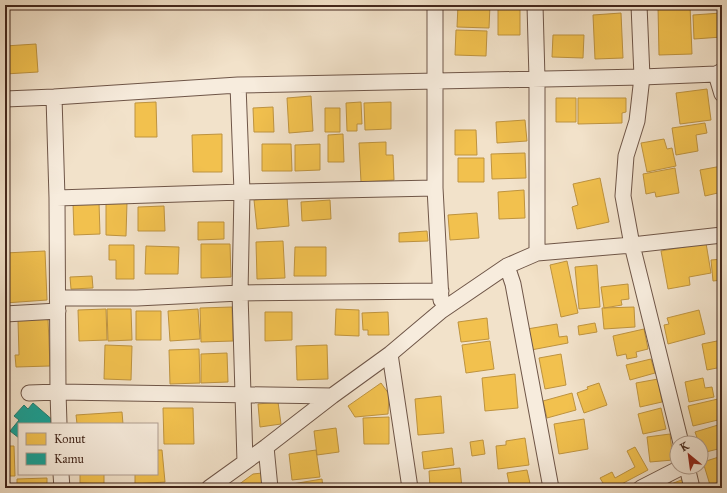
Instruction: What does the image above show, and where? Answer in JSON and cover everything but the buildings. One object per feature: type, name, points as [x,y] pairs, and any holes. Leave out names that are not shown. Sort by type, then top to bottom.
[{"type":"street","points":[[435,5],[435,188],[441,311]]},
{"type":"street","points":[[535,5],[537,79],[537,253]]},
{"type":"street","points":[[640,5],[642,77],[637,121],[626,156],[623,196],[632,244],[679,435]]},
{"type":"street","points":[[5,99],[238,85],[642,77],[719,73],[722,94]]},
{"type":"street","points":[[238,85],[242,192],[240,293],[245,462]]},
{"type":"street","points":[[54,97],[59,423]]},
{"type":"street","points":[[56,198],[435,188]]},
{"type":"street","points":[[209,488],[390,354],[441,311],[507,266],[537,253],[722,235]]},
{"type":"street","points":[[507,266],[513,284],[551,488]]},
{"type":"street","points":[[5,314],[58,305],[137,298],[240,293],[441,291]]},
{"type":"street","points":[[390,354],[410,488]]},
{"type":"street","points":[[29,393],[58,392],[332,396]]},
{"type":"street","points":[[266,447],[270,488]]},
{"type":"street","points":[[641,488],[669,474]]},
{"type":"street","points":[[61,475],[62,488]]},
{"type":"street","points":[[689,475],[692,488]]}]
